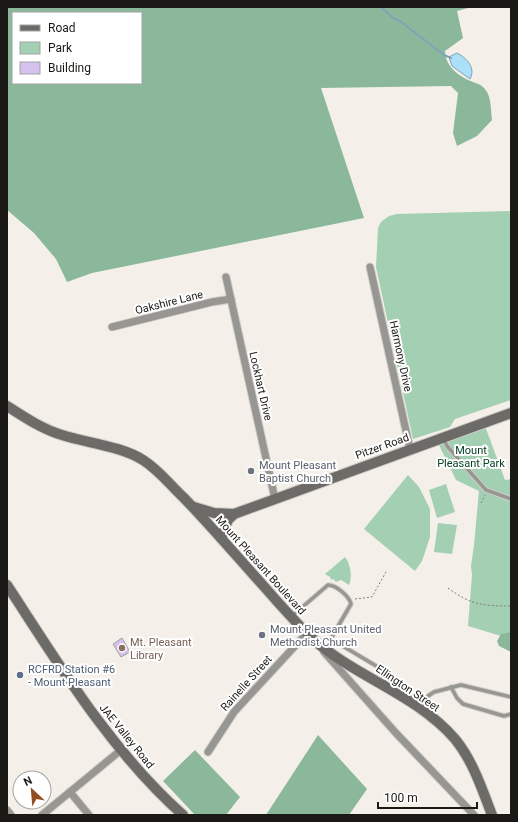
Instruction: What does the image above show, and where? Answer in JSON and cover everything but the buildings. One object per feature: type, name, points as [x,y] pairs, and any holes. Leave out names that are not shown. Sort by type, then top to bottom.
[{"type":"street","name":"Harmony Drive","points":[[370,267],[410,449]]},
{"type":"street","name":"Lockhart Drive","points":[[226,277],[275,499]]},
{"type":"street","name":"Oakshire Lane","points":[[112,327],[212,302],[231,299]]},
{"type":"street","name":"Mount Pleasant Boulevard","points":[[7,406],[51,432],[121,450],[142,459],[152,466],[221,538],[395,732],[474,815]]},
{"type":"street","name":"Pitzer Road","points":[[192,507],[214,513],[234,514],[511,413]]},
{"type":"street","points":[[221,538],[228,520],[234,514]]},
{"type":"street","name":"JAE Valley Road","points":[[7,585],[86,704],[121,750],[150,784],[183,815]]},
{"type":"street","name":"Ellington Street","points":[[311,637],[328,644],[418,707],[445,729],[462,749],[477,776],[492,815]]},
{"type":"street","name":"Rainelle Street","points":[[208,752],[234,712],[311,637]]},
{"type":"street","points":[[42,815],[121,750]]},
{"type":"street","points":[[70,792],[89,815]]},
{"type":"street","points":[[7,810],[11,815]]},
{"type":"lane","points":[[443,438],[447,446],[486,490],[511,499]]},
{"type":"lane","points":[[291,617],[328,585],[335,587],[350,599],[351,604],[328,644]]},
{"type":"lane","points":[[418,707],[434,692],[466,686],[511,697]]},
{"type":"lane","points":[[451,688],[463,704],[504,716],[511,714]]},
{"type":"path","points":[[442,463],[453,463]]},
{"type":"path","points":[[481,503],[486,490]]},
{"type":"path","points":[[350,599],[372,596],[387,570]]},
{"type":"path","points":[[448,588],[472,603],[491,606],[511,606]]},
{"type":"green space","points":[[7,7],[472,7],[457,11],[463,38],[445,51],[445,56],[451,68],[458,74],[482,86],[487,92],[491,105],[492,120],[477,136],[457,146],[453,133],[458,93],[451,86],[321,88],[364,218],[92,273],[67,282],[56,259],[34,233],[7,210]]},
{"type":"green space","points":[[511,211],[511,400],[455,419],[450,427],[413,439],[376,267],[378,228],[381,222],[389,216],[397,214]]},
{"type":"green space","name":"Mount Pleasant Park","points":[[485,426],[505,480],[511,479],[511,639],[468,626],[472,575],[471,566],[479,491],[456,480],[438,443]]},
{"type":"green space","points":[[408,475],[419,487],[430,509],[430,537],[422,561],[415,571],[364,529]]},
{"type":"green space","points":[[446,484],[455,512],[437,518],[429,490]]},
{"type":"green space","points":[[438,523],[457,525],[452,554],[434,552]]},
{"type":"green space","points":[[345,557],[350,570],[351,578],[349,585],[341,580],[336,582],[333,579],[331,580],[330,577],[325,574]]},
{"type":"green space","points":[[511,632],[511,652],[499,646],[497,641],[501,634]]},
{"type":"green space","points":[[318,735],[367,789],[349,815],[266,815]]},
{"type":"green space","points":[[195,750],[240,797],[226,815],[195,815],[163,781]]},
{"type":"water","points":[[457,53],[470,64],[472,75],[470,79],[452,66],[449,57]]},
{"type":"waterway","points":[[381,7],[393,18],[400,21],[444,55],[451,58]]},
{"type":"place","name":"Mount Pleasant Baptist Church","points":[[251,471]]},
{"type":"place","name":"Mount Pleasant United Methodist Church","points":[[262,635]]},
{"type":"place","name":"Mt. Pleasant Library","points":[[122,648]]},
{"type":"place","name":"RCFRD Station #6 - Mount Pleasant","points":[[20,675]]}]
